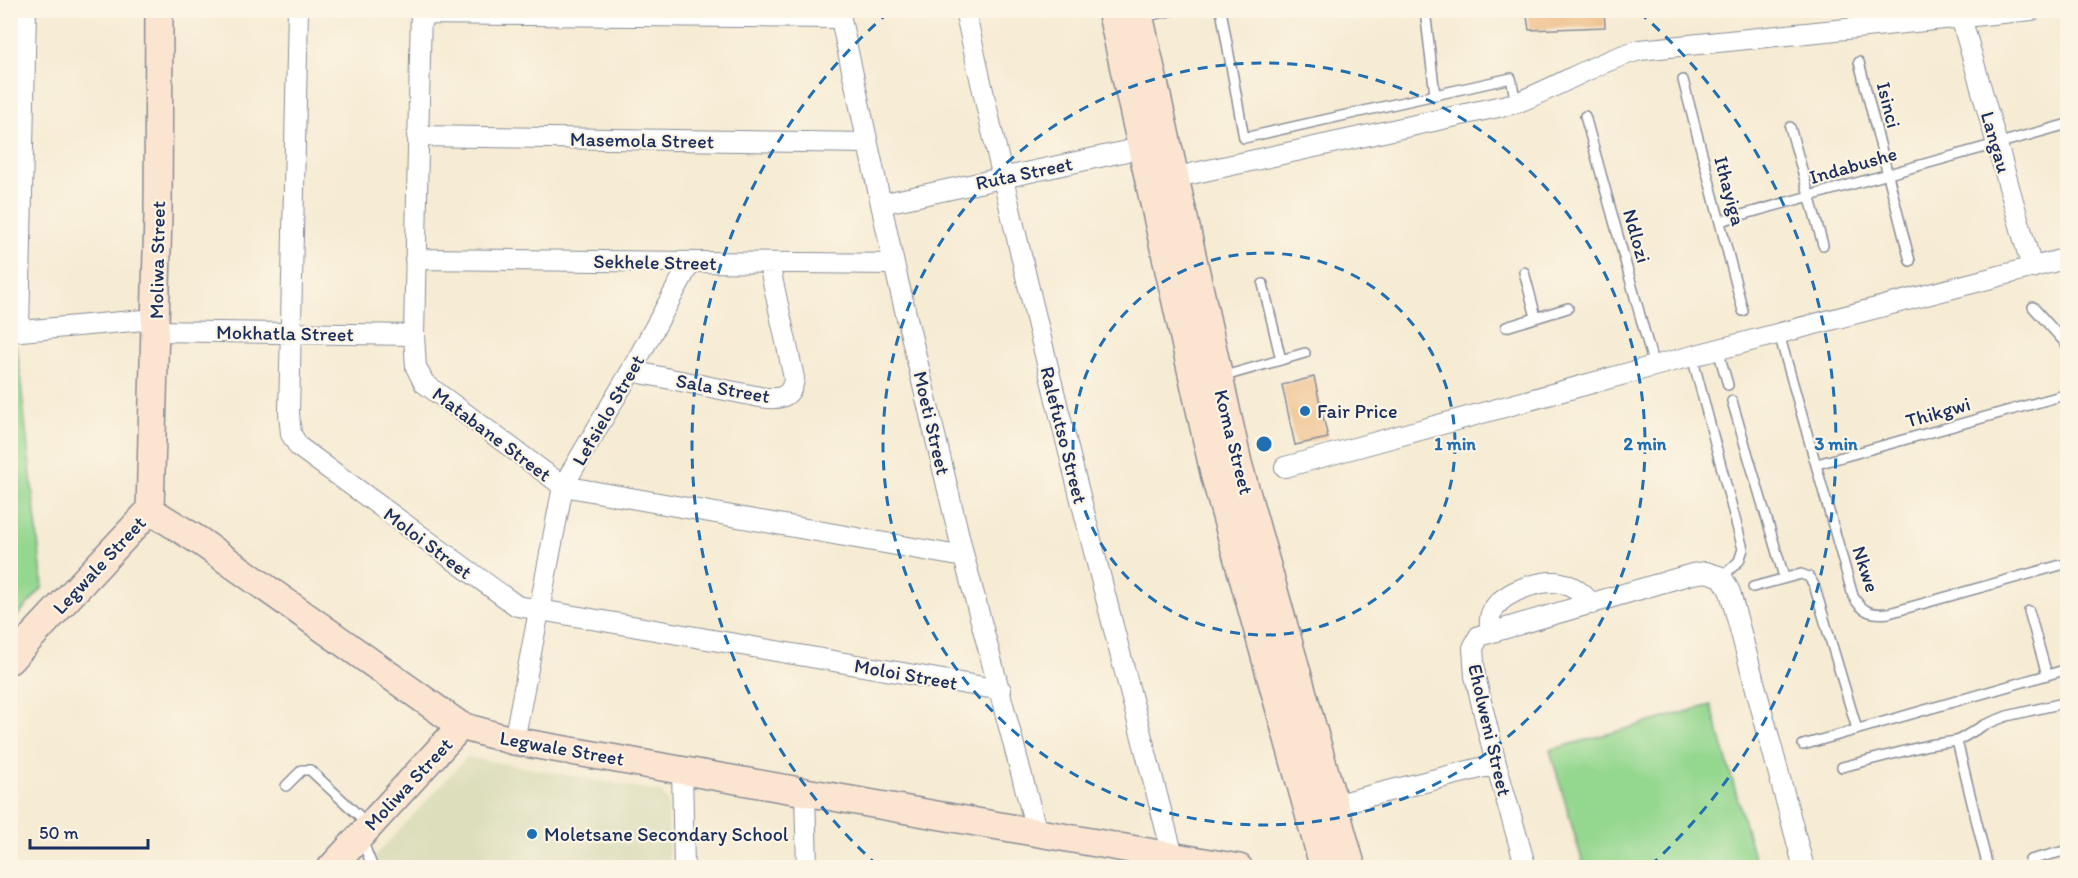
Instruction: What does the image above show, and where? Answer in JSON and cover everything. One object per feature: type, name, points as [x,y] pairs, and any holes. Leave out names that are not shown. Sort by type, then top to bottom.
[{"type":"street","points":[[15,332],[26,10]]},
{"type":"street","name":"Moliwa Street","points":[[150,510],[159,10]]},
{"type":"street","name":"Moloi Street","points":[[298,10],[289,333],[289,428],[299,447],[506,601],[525,608],[1001,690]]},
{"type":"street","name":"Ralefutso Street","points":[[965,10],[1002,178],[1073,476],[1173,856]]},
{"type":"street","points":[[1161,180],[1516,103],[1549,90],[1615,57],[1640,50],[2032,10]]},
{"type":"street","points":[[421,12],[839,14]]},
{"type":"street","name":"Matabane Street","points":[[421,12],[414,335],[416,367],[424,383],[563,486],[964,556]]},
{"type":"street","name":"Moeti Street","points":[[839,14],[894,264],[964,556],[1037,833]]},
{"type":"street","name":"Langau","points":[[1961,17],[2032,267]]},
{"type":"street","name":"Koma Street","points":[[1126,18],[1206,382],[1233,544],[1324,867]]},
{"type":"street","name":"Masemola Street","points":[[417,136],[868,143]]},
{"type":"street","name":"Ruta Street","points":[[882,204],[1154,146]]},
{"type":"street","points":[[1285,468],[1654,366],[2067,258]]},
{"type":"street","name":"Sekhele Street","points":[[415,259],[894,264]]},
{"type":"street","name":"Lefsielo Street","points":[[514,741],[563,486],[631,371],[690,263]]},
{"type":"street","name":"Sala Street","points":[[631,371],[760,397],[778,399],[786,396],[792,389],[794,378],[769,264]]},
{"type":"street","name":"Mokhatla Street","points":[[15,332],[155,325],[289,333],[414,335]]},
{"type":"street","name":"Koma Street","points":[[1206,382],[1260,544],[1352,867]]},
{"type":"street","name":"Legwale Street","points":[[10,660],[150,510],[201,542],[461,726],[514,741],[1239,867]]},
{"type":"street","points":[[1592,604],[1580,591],[1570,586],[1559,582],[1541,583],[1511,594],[1497,604],[1490,615],[1490,632],[1592,604],[1692,574],[1706,572],[1722,577],[1730,592],[1804,867]]},
{"type":"street","name":"Eholweni Street","points":[[1490,632],[1479,636],[1473,648],[1472,661],[1496,764],[1526,867]]},
{"type":"street","name":"Moliwa Street","points":[[331,867],[461,726]]},
{"type":"street","points":[[1308,811],[1496,764]]},
{"type":"street","points":[[682,769],[684,867]]},
{"type":"street","points":[[805,792],[807,867]]},
{"type":"lane","points":[[1126,18],[1175,10]]},
{"type":"lane","points":[[1221,10],[1244,138],[1511,78],[1516,103]]},
{"type":"lane","points":[[1426,11],[1435,94]]},
{"type":"lane","name":"Isinci","points":[[1859,62],[1910,261]]},
{"type":"lane","name":"Ithayiga","points":[[1683,80],[1743,311]]},
{"type":"lane","name":"Ndlozi","points":[[1585,116],[1654,366]]},
{"type":"lane","name":"Indabushe","points":[[1720,221],[2067,124]]},
{"type":"lane","points":[[1790,127],[1822,244]]},
{"type":"lane","points":[[1524,272],[1536,317]]},
{"type":"lane","points":[[1263,284],[1281,360]]},
{"type":"lane","points":[[2033,307],[2067,346]]},
{"type":"lane","points":[[1506,327],[1568,308]]},
{"type":"lane","name":"Nkwe","points":[[1779,334],[1853,596],[1859,606],[1869,613],[1889,613],[2067,563]]},
{"type":"lane","points":[[1718,350],[1728,385]]},
{"type":"lane","points":[[1206,382],[1305,353]]},
{"type":"lane","points":[[1692,356],[1741,536],[1743,556],[1722,577]]},
{"type":"lane","name":"Thikgwi","points":[[1817,464],[2067,394]]},
{"type":"lane","points":[[1732,401],[1784,578]]},
{"type":"lane","points":[[1753,587],[1801,574],[1809,578],[1814,585],[1857,729]]},
{"type":"lane","points":[[2029,611],[2048,675]]},
{"type":"lane","points":[[1803,745],[2067,669]]},
{"type":"lane","points":[[1842,767],[1928,745],[1957,741],[1984,725],[2007,716],[2067,702]]},
{"type":"lane","points":[[1957,741],[1988,867]]},
{"type":"lane","points":[[286,786],[302,770],[310,770],[365,830],[373,867]]},
{"type":"lane","points":[[2030,860],[2067,850]]},
{"type":"shaded area","name":"Moletsane Secondary School","points":[[467,757],[661,792],[668,801],[669,867],[364,868]]},
{"type":"green space","points":[[17,347],[43,587],[11,623],[10,348]]},
{"type":"green space","points":[[1711,705],[1757,867],[1584,867],[1550,750]]},
{"type":"building","points":[[1526,10],[1604,10],[1605,27],[1529,30]]},
{"type":"building","name":"Fair Price","points":[[1314,377],[1328,438],[1295,445],[1282,385]]},
{"type":"place","name":"Fair Price","points":[[1305,411]]},
{"type":"place","name":"Moletsane Secondary School","points":[[532,834]]}]
